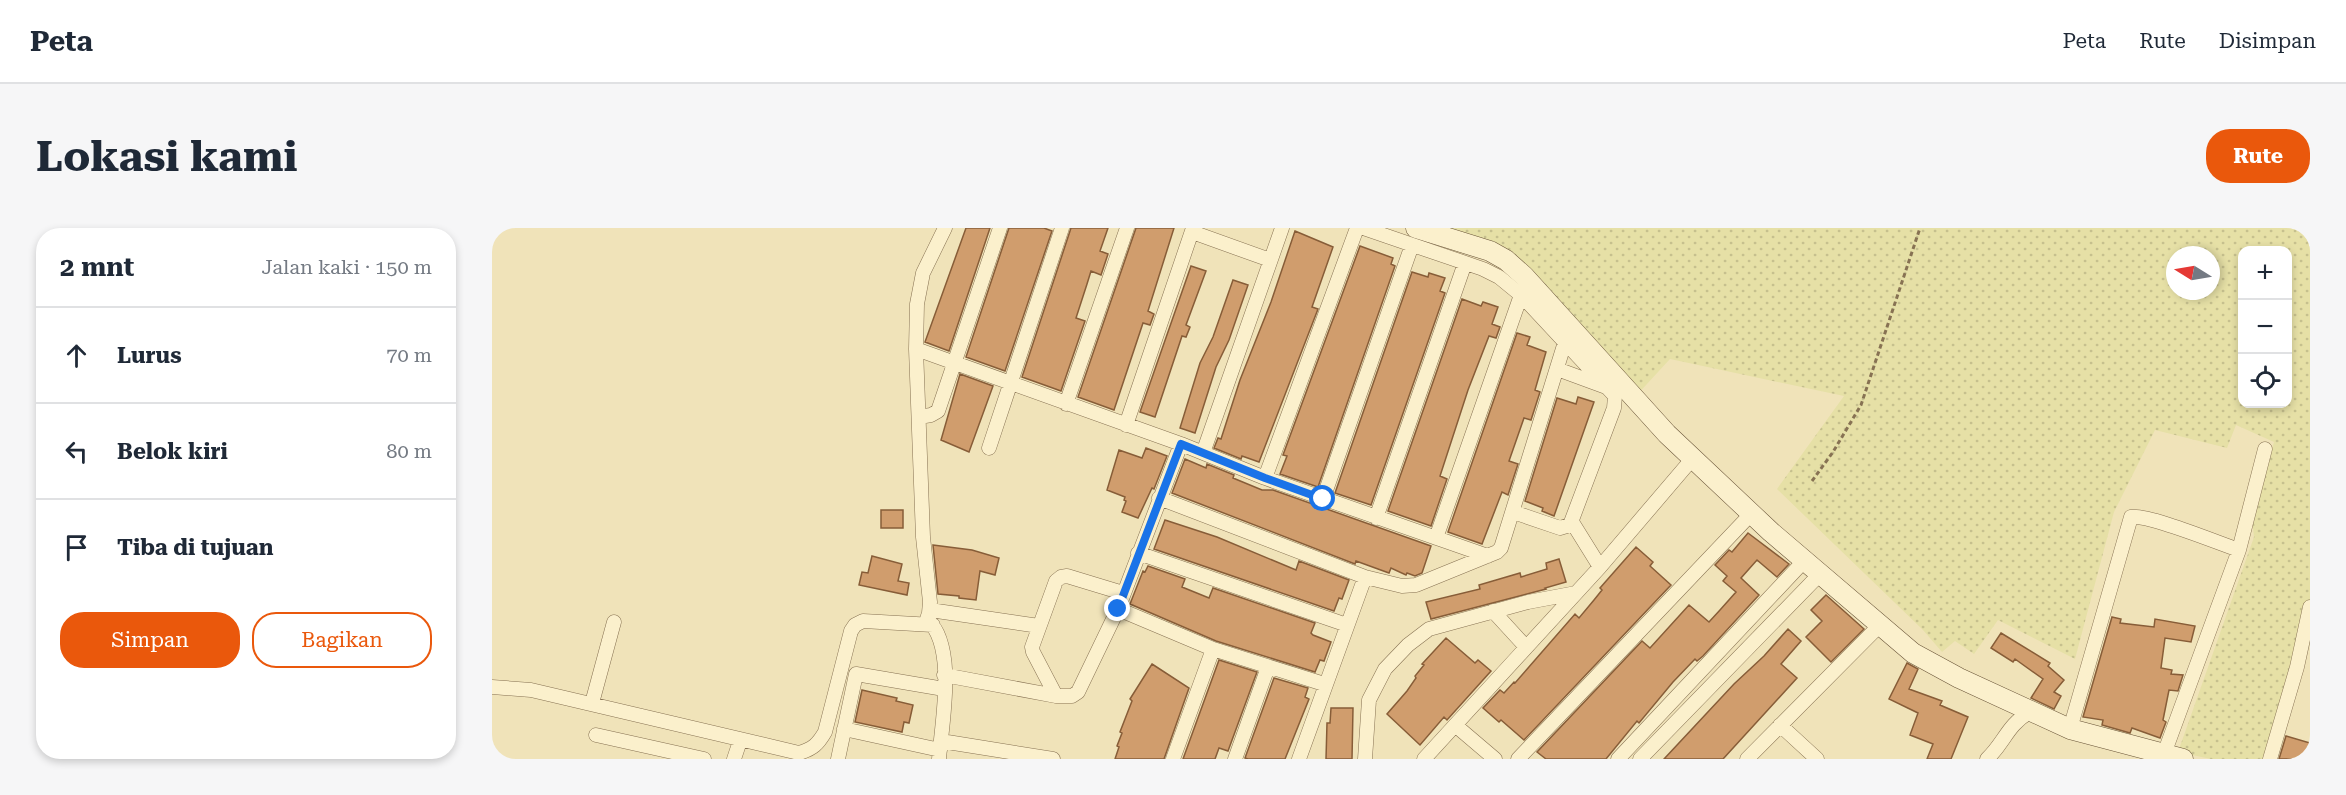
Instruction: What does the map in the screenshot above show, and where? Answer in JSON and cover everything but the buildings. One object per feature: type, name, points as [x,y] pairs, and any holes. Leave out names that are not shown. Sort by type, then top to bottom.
[{"type":"street","points":[[940,750],[944,682],[942,645],[933,625],[927,619],[930,610],[924,537],[916,349],[919,287],[945,228]]},
{"type":"street","points":[[919,417],[938,411],[1000,228]]},
{"type":"street","points":[[989,448],[1062,228]]},
{"type":"street","points":[[1066,404],[1127,228]]},
{"type":"street","points":[[1203,453],[1282,228]]},
{"type":"street","points":[[1265,478],[1357,228]]},
{"type":"street","points":[[1363,228],[1490,251],[1496,265],[1521,295],[1566,342],[1588,358],[1640,405],[1693,459],[1804,561],[1913,652],[1959,678],[2070,729],[2184,759]]},
{"type":"street","points":[[1126,425],[1193,230],[1270,260]]},
{"type":"street","points":[[1323,499],[1414,237]]},
{"type":"street","points":[[1414,237],[1465,263],[1496,265],[1524,276],[1615,396],[1614,408],[1572,522],[1566,528],[1560,528],[1513,512]]},
{"type":"street","points":[[1376,518],[1465,263]]},
{"type":"street","points":[[1436,538],[1521,295]]},
{"type":"street","points":[[1159,498],[1365,576],[1401,586],[1416,585],[1488,556],[1501,548],[1566,342]]},
{"type":"street","points":[[916,349],[1181,444],[1323,499],[1488,556]]},
{"type":"street","points":[[1557,369],[1608,388]]},
{"type":"street","points":[[838,682],[846,674],[856,674],[1056,696],[1072,696],[1078,692],[1118,609],[1181,444]]},
{"type":"street","points":[[2163,754],[2239,550],[2265,449]]},
{"type":"street","points":[[1424,759],[1576,593],[1693,459]]},
{"type":"street","points":[[1518,759],[1752,513]]},
{"type":"street","points":[[2070,729],[2131,517],[2137,516],[2157,522],[2239,550]]},
{"type":"street","points":[[1572,522],[1599,567]]},
{"type":"street","points":[[1138,553],[1347,625]]},
{"type":"street","points":[[1618,759],[1804,561]]},
{"type":"street","points":[[1640,759],[1820,574]]},
{"type":"street","points":[[1056,696],[1032,647],[1056,581],[1061,576],[1067,576],[1123,593]]},
{"type":"street","points":[[1299,759],[1324,684],[1365,576]]},
{"type":"street","points":[[1369,757],[1369,700],[1385,669],[1408,645],[1429,629],[1528,602],[1576,593]]},
{"type":"street","points":[[2270,759],[2297,667],[2310,608]]},
{"type":"street","points":[[1118,609],[1213,649],[1324,684]]},
{"type":"street","points":[[930,610],[1039,626]]},
{"type":"street","points":[[1493,611],[1526,647]]},
{"type":"street","points":[[592,703],[614,622]]},
{"type":"street","points":[[492,687],[531,690],[592,703],[785,752],[799,753],[810,750],[818,744],[825,732],[851,631],[858,623],[933,625]]},
{"type":"street","points":[[1747,759],[1880,625]]},
{"type":"street","points":[[1173,759],[1213,649]]},
{"type":"street","points":[[1235,759],[1268,667]]},
{"type":"street","points":[[838,759],[856,674]]},
{"type":"street","points":[[1987,759],[2017,720],[2030,712]]},
{"type":"street","points":[[1455,725],[1495,759]]},
{"type":"street","points":[[1780,725],[1817,759]]},
{"type":"street","points":[[844,729],[940,750],[1053,759]]},
{"type":"street","points":[[596,735],[704,759]]},
{"type":"street","points":[[734,759],[740,741]]},
{"type":"path","points":[[1812,481],[1833,452],[1861,405],[1920,228]]},
{"type":"shaded area","points":[[1447,228],[2310,228],[2310,618],[2285,702],[2263,759],[2211,759],[2178,752],[2254,537],[2252,519],[2274,442],[2236,425],[2227,448],[2155,430],[2114,512],[2075,659],[1998,620],[1974,654],[1955,641],[1942,652],[1923,630],[1777,489],[1844,396],[1670,359],[1635,397],[1489,248]]},
{"type":"route","points":[[1118,609],[1181,444],[1323,499]]}]
